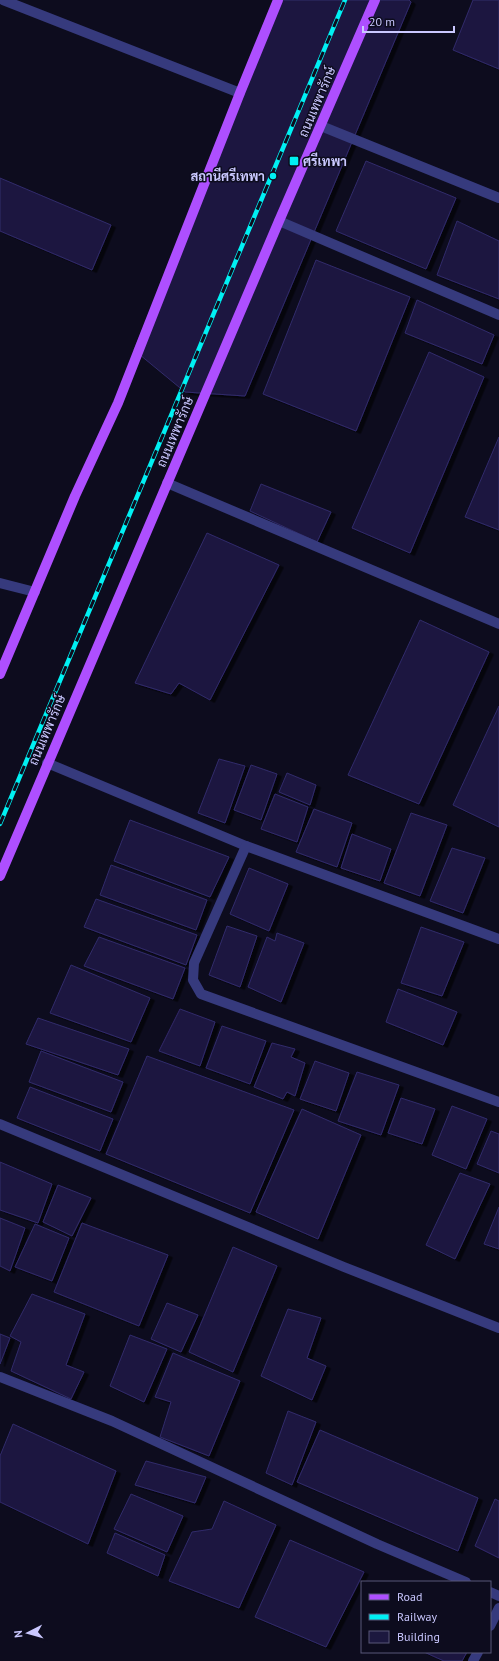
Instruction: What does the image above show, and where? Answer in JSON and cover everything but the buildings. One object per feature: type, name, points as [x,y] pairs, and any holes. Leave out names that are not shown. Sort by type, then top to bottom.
[{"type":"main road","points":[[0,674],[75,496],[118,403],[278,0]]},
{"type":"main road","name":"ถนนเทพารักษ์","points":[[0,876],[279,221],[375,0]]},
{"type":"street","points":[[4,0],[240,93]]},
{"type":"street","points":[[321,126],[499,198]]},
{"type":"street","points":[[279,221],[499,315]]},
{"type":"street","points":[[167,483],[499,624]]},
{"type":"street","points":[[0,582],[34,592]]},
{"type":"street","points":[[47,763],[246,846],[499,940]]},
{"type":"street","points":[[246,846],[194,963],[193,980],[201,994],[499,1102]]},
{"type":"street","points":[[0,1124],[344,1266],[499,1328]]},
{"type":"street","points":[[0,1377],[112,1421],[377,1544],[464,1581]]},
{"type":"street","points":[[491,1624],[499,1608]]},
{"type":"railway","points":[[0,824],[345,0]]},
{"type":"place","name":"ศรีเทพา","points":[[294,161]]},
{"type":"place","name":"สถานีศรีเทพา","points":[[273,176]]}]
